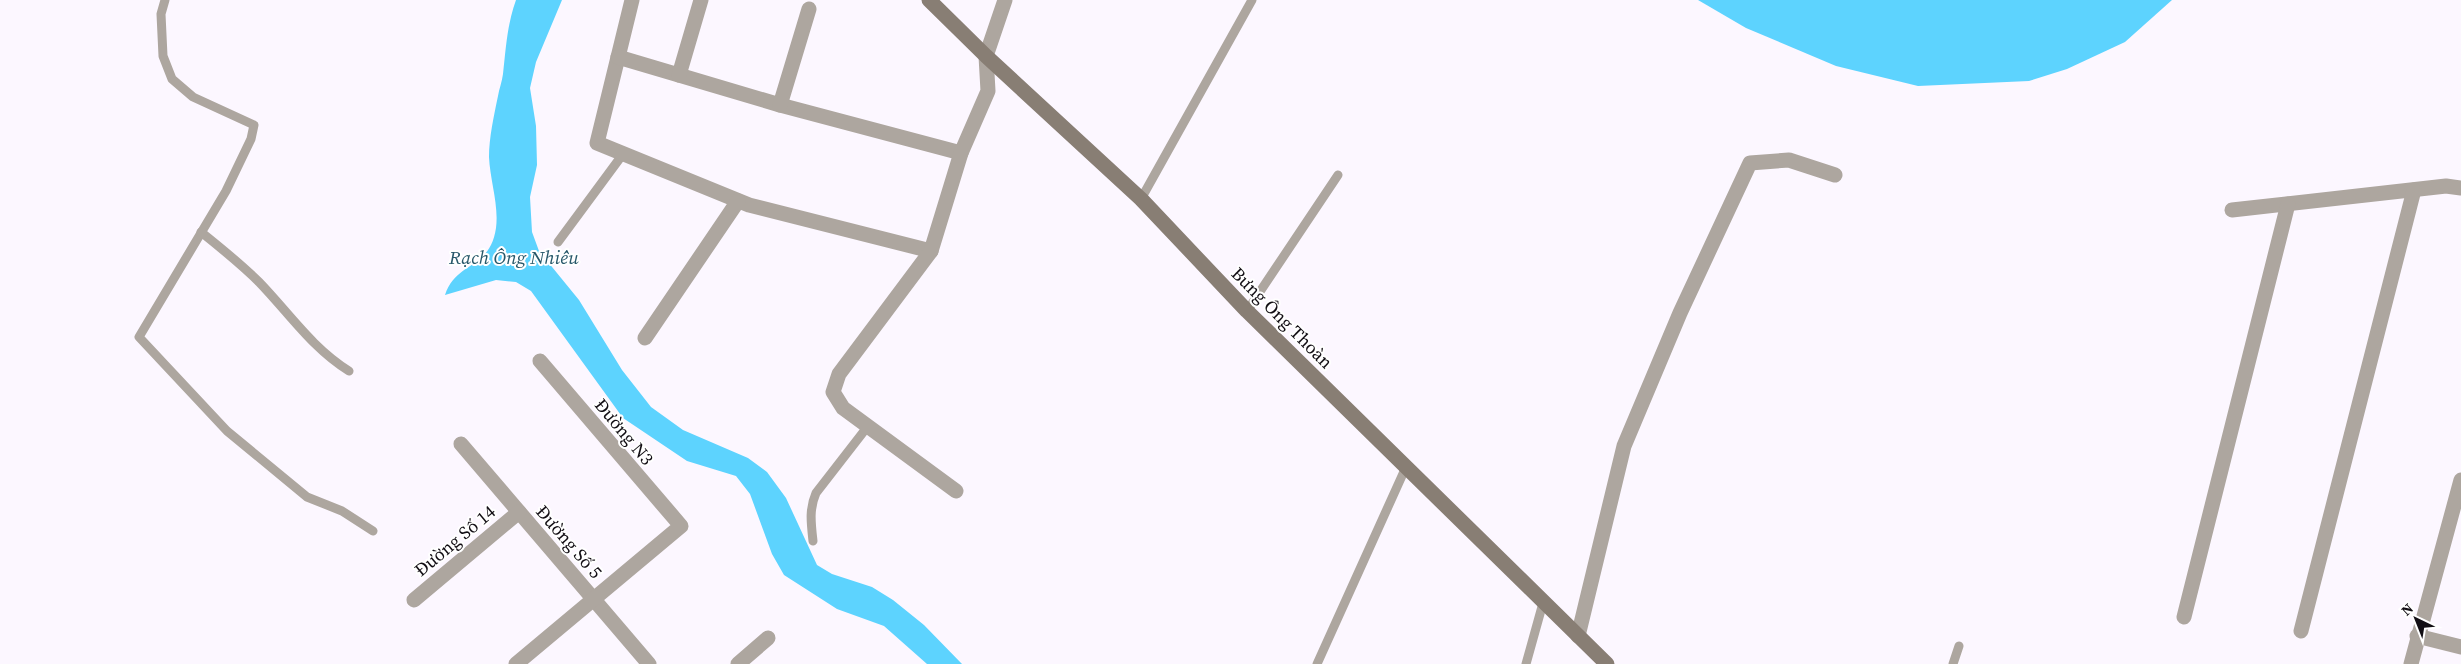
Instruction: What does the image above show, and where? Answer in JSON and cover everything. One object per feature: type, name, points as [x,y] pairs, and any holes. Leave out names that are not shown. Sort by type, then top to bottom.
[{"type":"street","points":[[632,0],[597,143],[749,206],[931,251]]},
{"type":"street","points":[[678,75],[701,0]]},
{"type":"street","name":"Bưng Ông Thoàn","points":[[929,0],[986,56],[1141,199],[1247,311],[1607,664]]},
{"type":"street","points":[[956,491],[843,408],[833,392],[839,374],[931,251],[961,153],[988,91],[986,56],[1004,0]]},
{"type":"street","points":[[780,105],[809,10]]},
{"type":"street","points":[[618,57],[780,105],[961,153]]},
{"type":"street","points":[[1578,636],[1624,446],[1680,313],[1750,163],[1789,160],[1835,175]]},
{"type":"street","points":[[2232,210],[2446,186],[2461,188]]},
{"type":"street","points":[[2301,631],[2414,190]]},
{"type":"street","points":[[645,338],[738,200]]},
{"type":"street","points":[[2184,617],[2288,204]]},
{"type":"street","name":"Đường N3","points":[[540,361],[681,526],[595,600]]},
{"type":"street","name":"Đường Số 5","points":[[461,444],[649,664]]},
{"type":"street","points":[[2411,664],[2417,636],[2454,533],[2461,480]]},
{"type":"street","name":"Đường Số 14","points":[[414,600],[520,512]]},
{"type":"street","points":[[516,664],[595,600]]},
{"type":"street","points":[[2417,636],[2461,647]]},
{"type":"street","points":[[738,664],[768,638]]},
{"type":"lane","points":[[165,0],[161,14],[163,56],[172,78],[193,97],[254,125],[251,139],[226,191],[139,336],[227,431],[307,497],[342,511],[374,531]]},
{"type":"lane","points":[[1141,199],[1252,0]]},
{"type":"lane","points":[[558,242],[624,154]]},
{"type":"lane","points":[[1247,311],[1338,175]]},
{"type":"lane","points":[[201,232],[260,283],[294,324],[330,360],[349,371]]},
{"type":"lane","points":[[813,541],[810,516],[811,503],[816,493],[868,426]]},
{"type":"lane","points":[[1317,664],[1406,467]]},
{"type":"lane","points":[[1526,664],[1543,603]]},
{"type":"lane","points":[[1953,664],[1959,646]]},
{"type":"water","name":"Rạch Ông Nhiêu","points":[[516,0],[562,0],[536,62],[530,88],[536,126],[537,165],[530,197],[532,232],[539,251],[579,300],[622,370],[651,407],[683,430],[748,458],[767,472],[786,498],[817,565],[832,574],[872,587],[893,600],[924,625],[962,664],[927,664],[884,626],[837,609],[784,575],[772,554],[750,494],[736,476],[687,461],[623,418],[531,291],[516,282],[496,280],[445,295],[450,284],[457,276],[480,259],[493,242],[497,219],[489,157],[490,142],[503,77],[509,28]]},
{"type":"water","points":[[1698,0],[2172,0],[2125,42],[2067,69],[2029,81],[1918,86],[1836,66],[1746,28]]}]
